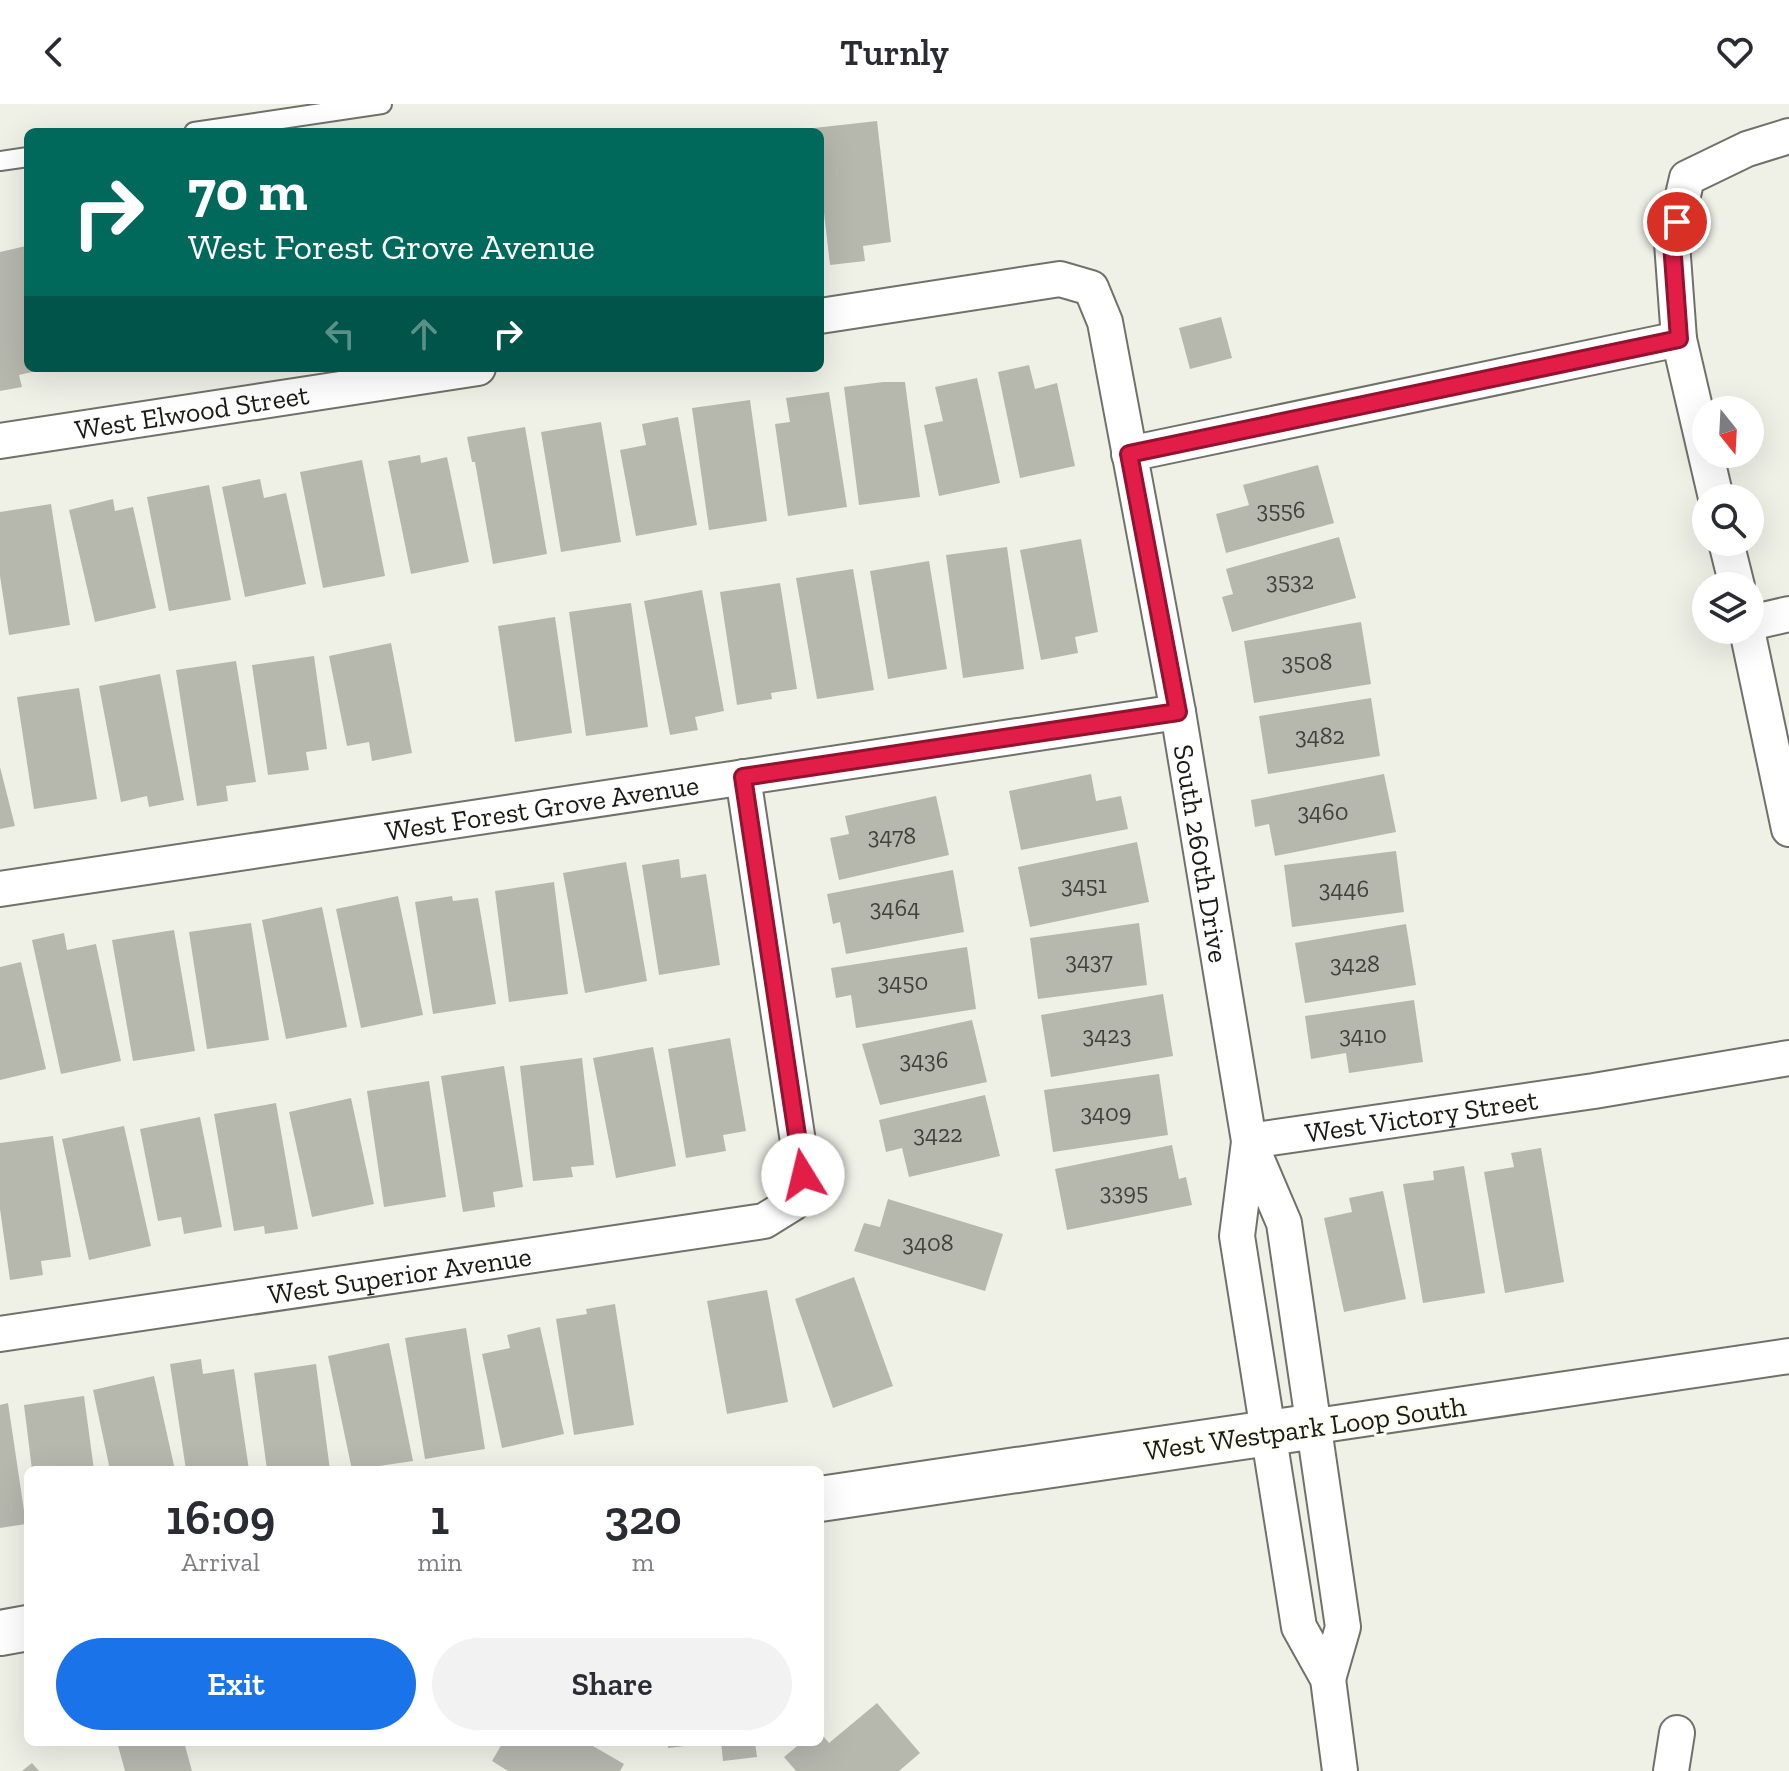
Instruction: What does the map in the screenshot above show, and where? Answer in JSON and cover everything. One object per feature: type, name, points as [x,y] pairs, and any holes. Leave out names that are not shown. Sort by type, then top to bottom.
[{"type":"street","points":[[1713,484],[1679,339],[1672,243],[1687,178],[1747,149],[1789,136]]},
{"type":"street","name":"South 260th Drive","points":[[824,315],[1060,279],[1091,288],[1105,322],[1178,712],[1249,1141],[1284,1223],[1343,1627],[1328,1679]]},
{"type":"street","points":[[1129,454],[1679,339]]},
{"type":"street","name":"West Elwood Street","points":[[0,441],[452,372]]},
{"type":"street","points":[[1764,620],[1789,614]]},
{"type":"street","points":[[1750,644],[1789,829]]},
{"type":"street","name":"West Forest Grove Avenue","points":[[0,889],[1178,712]]},
{"type":"street","name":"West Superior Avenue","points":[[0,1334],[764,1221],[793,1203],[803,1175],[743,777]]},
{"type":"street","name":"West Victory Street","points":[[1249,1141],[1594,1091],[1789,1058]]},
{"type":"street","name":"South 260th Drive","points":[[1249,1141],[1237,1236],[1299,1627],[1328,1679],[1340,1771]]},
{"type":"street","name":"West Westpark Loop South","points":[[824,1498],[1789,1356]]},
{"type":"street","points":[[0,1633],[24,1629]]},
{"type":"street","points":[[1671,1771],[1677,1733]]},
{"type":"lane","points":[[221,128],[382,104]]},
{"type":"lane","points":[[0,161],[24,158]]},
{"type":"building","points":[[877,121],[891,242],[863,246],[865,261],[830,265],[824,213],[824,128],[814,128]]},
{"type":"building","points":[[24,246],[24,372],[32,372],[19,375],[22,387],[0,391],[0,252]]},
{"type":"building","points":[[1221,317],[1232,358],[1190,369],[1179,328]]},
{"type":"building","points":[[1029,365],[1035,389],[1057,383],[1075,466],[1020,478],[998,372]]},
{"type":"building","points":[[977,378],[1000,483],[939,496],[924,425],[943,421],[935,387]]},
{"type":"building","points":[[905,382],[920,497],[859,505],[844,387]]},
{"type":"building","points":[[829,392],[847,507],[788,516],[775,424],[790,422],[786,398]]},
{"type":"building","points":[[750,400],[767,521],[709,530],[692,408]]},
{"type":"building","points":[[678,417],[697,525],[636,536],[620,450],[646,445],[642,424]]},
{"type":"building","points":[[601,422],[621,542],[561,552],[541,432]]},
{"type":"building","points":[[525,427],[547,554],[493,564],[475,462],[472,462],[467,437]]},
{"type":"building","points":[[420,455],[421,463],[447,457],[469,562],[411,574],[388,461]]},
{"type":"building","points":[[362,460],[385,576],[323,588],[300,472]]},
{"type":"building","points":[[1318,465],[1334,523],[1226,553],[1216,514],[1249,505],[1243,485]]},
{"type":"building","points":[[260,479],[264,498],[286,493],[306,584],[245,597],[222,487]]},
{"type":"building","points":[[209,485],[231,600],[169,611],[147,497]]},
{"type":"building","points":[[113,499],[115,511],[133,507],[156,608],[95,622],[69,510]]},
{"type":"building","points":[[51,504],[70,625],[9,635],[0,576],[0,512]]},
{"type":"building","points":[[1339,537],[1356,598],[1232,632],[1222,597],[1233,594],[1226,569]]},
{"type":"building","points":[[1081,539],[1098,632],[1075,637],[1078,653],[1041,660],[1020,550]]},
{"type":"building","points":[[1007,547],[1024,669],[963,678],[946,555]]},
{"type":"building","points":[[929,561],[947,669],[888,679],[870,571]]},
{"type":"building","points":[[853,569],[874,690],[817,699],[796,578]]},
{"type":"building","points":[[780,583],[797,689],[771,693],[772,699],[737,705],[720,592]]},
{"type":"building","points":[[702,590],[724,711],[695,717],[698,730],[670,735],[644,601]]},
{"type":"building","points":[[631,603],[648,727],[586,736],[569,612]]},
{"type":"building","points":[[555,617],[572,733],[515,742],[498,626]]},
{"type":"building","points":[[1361,622],[1371,684],[1254,703],[1244,641]]},
{"type":"building","points":[[391,643],[412,753],[372,761],[369,742],[347,746],[329,656]]},
{"type":"building","points":[[314,656],[327,749],[306,752],[309,770],[268,775],[252,665]]},
{"type":"building","points":[[236,661],[256,782],[226,786],[228,801],[197,806],[176,670]]},
{"type":"building","points":[[160,674],[184,800],[149,807],[147,796],[121,802],[99,686]]},
{"type":"building","points":[[79,688],[97,799],[34,809],[17,697]]},
{"type":"building","points":[[1371,698],[1380,756],[1268,774],[1259,716]]},
{"type":"building","points":[[0,767],[15,826],[0,829]]},
{"type":"building","points":[[1091,774],[1096,801],[1121,796],[1128,829],[1021,850],[1009,791]]},
{"type":"building","points":[[1384,774],[1396,832],[1275,856],[1269,824],[1255,827],[1251,800]]},
{"type":"building","points":[[936,796],[949,855],[839,880],[830,838],[849,834],[845,816]]},
{"type":"building","points":[[1137,842],[1149,902],[1030,927],[1018,867]]},
{"type":"building","points":[[1396,851],[1404,912],[1292,927],[1284,865]]},
{"type":"building","points":[[679,859],[681,878],[706,874],[720,965],[659,975],[642,865]]},
{"type":"building","points":[[626,862],[647,981],[585,993],[563,873]]},
{"type":"building","points":[[953,870],[964,932],[846,954],[840,922],[833,924],[827,894]]},
{"type":"building","points":[[554,882],[568,994],[509,1002],[495,891]]},
{"type":"building","points":[[398,896],[423,1015],[361,1028],[336,909]]},
{"type":"building","points":[[452,896],[453,901],[478,898],[496,1004],[433,1014],[415,902]]},
{"type":"building","points":[[322,907],[347,1027],[286,1039],[262,920]]},
{"type":"building","points":[[251,923],[269,1040],[207,1049],[189,932]]},
{"type":"building","points":[[1139,923],[1147,985],[1038,999],[1030,938]]},
{"type":"building","points":[[1406,924],[1416,985],[1305,1003],[1295,943]]},
{"type":"building","points":[[174,930],[195,1051],[133,1061],[112,940]]},
{"type":"building","points":[[64,933],[67,950],[96,944],[121,1061],[61,1074],[32,940]]},
{"type":"building","points":[[967,947],[976,1009],[856,1028],[851,995],[836,998],[831,968]]},
{"type":"building","points":[[21,962],[46,1069],[0,1080],[0,967]]},
{"type":"building","points":[[1163,994],[1173,1056],[1051,1077],[1041,1015]]},
{"type":"building","points":[[1414,1000],[1423,1062],[1349,1073],[1346,1053],[1311,1059],[1305,1016]]},
{"type":"building","points":[[972,1020],[987,1082],[880,1105],[862,1044]]},
{"type":"building","points":[[730,1038],[746,1131],[723,1135],[726,1151],[686,1158],[668,1049]]},
{"type":"building","points":[[653,1047],[676,1166],[616,1178],[593,1058]]},
{"type":"building","points":[[582,1058],[594,1165],[571,1167],[573,1177],[533,1181],[520,1066]]},
{"type":"building","points":[[504,1066],[523,1187],[493,1192],[495,1207],[463,1212],[441,1076]]},
{"type":"building","points":[[1159,1074],[1168,1135],[1053,1152],[1044,1090]]},
{"type":"building","points":[[429,1081],[446,1197],[384,1207],[367,1091]]},
{"type":"building","points":[[985,1095],[1000,1156],[909,1177],[902,1148],[886,1152],[879,1120]]},
{"type":"building","points":[[351,1098],[374,1204],[312,1217],[289,1112]]},
{"type":"building","points":[[276,1103],[298,1229],[265,1234],[264,1226],[234,1231],[214,1114]]},
{"type":"building","points":[[200,1117],[222,1227],[184,1234],[181,1217],[158,1221],[140,1129]]},
{"type":"building","points":[[124,1126],[151,1246],[89,1260],[62,1139]]},
{"type":"building","points":[[53,1136],[71,1257],[41,1261],[43,1275],[10,1280],[0,1209],[0,1143]]},
{"type":"building","points":[[1172,1145],[1179,1179],[1186,1177],[1192,1205],[1067,1230],[1055,1169]]},
{"type":"building","points":[[1541,1148],[1564,1282],[1505,1293],[1484,1172],[1514,1167],[1511,1153]]},
{"type":"building","points":[[1464,1166],[1485,1293],[1423,1303],[1403,1184],[1434,1180],[1433,1171]]},
{"type":"building","points":[[1383,1191],[1406,1299],[1344,1312],[1324,1218],[1352,1212],[1349,1198]]},
{"type":"building","points":[[888,1199],[1003,1234],[985,1291],[854,1251],[864,1223],[880,1227]]},
{"type":"building","points":[[854,1277],[893,1386],[833,1408],[795,1299]]},
{"type":"building","points":[[767,1290],[788,1402],[727,1414],[707,1301]]},
{"type":"building","points":[[615,1304],[634,1425],[574,1435],[556,1319],[587,1314],[586,1309]]},
{"type":"building","points":[[540,1327],[564,1434],[502,1448],[482,1354],[510,1348],[507,1335]]},
{"type":"building","points":[[466,1328],[485,1449],[425,1459],[405,1338]]},
{"type":"building","points":[[389,1343],[413,1461],[351,1466],[328,1356]]},
{"type":"building","points":[[201,1359],[203,1374],[234,1369],[248,1466],[185,1466],[170,1364]]},
{"type":"building","points":[[316,1364],[329,1466],[266,1466],[254,1373]]},
{"type":"building","points":[[154,1376],[174,1466],[109,1466],[93,1390]]},
{"type":"building","points":[[84,1396],[93,1466],[32,1466],[24,1405]]},
{"type":"building","points":[[8,1403],[24,1524],[0,1528],[0,1405]]},
{"type":"building","points":[[877,1703],[920,1753],[899,1771],[796,1771],[784,1757],[797,1746],[824,1746],[824,1737],[829,1743]]},
{"type":"building","points":[[118,1746],[185,1746],[192,1771],[125,1771]]},
{"type":"building","points":[[501,1746],[593,1746],[624,1764],[620,1771],[508,1771],[492,1761]]},
{"type":"building","points":[[721,1746],[756,1746],[757,1757],[723,1761]]},
{"type":"building","points":[[32,1763],[39,1771],[22,1771]]},
{"type":"route","points":[[803,1175],[743,777],[1178,712],[1129,454],[1679,339],[1672,243],[1677,222]]}]
